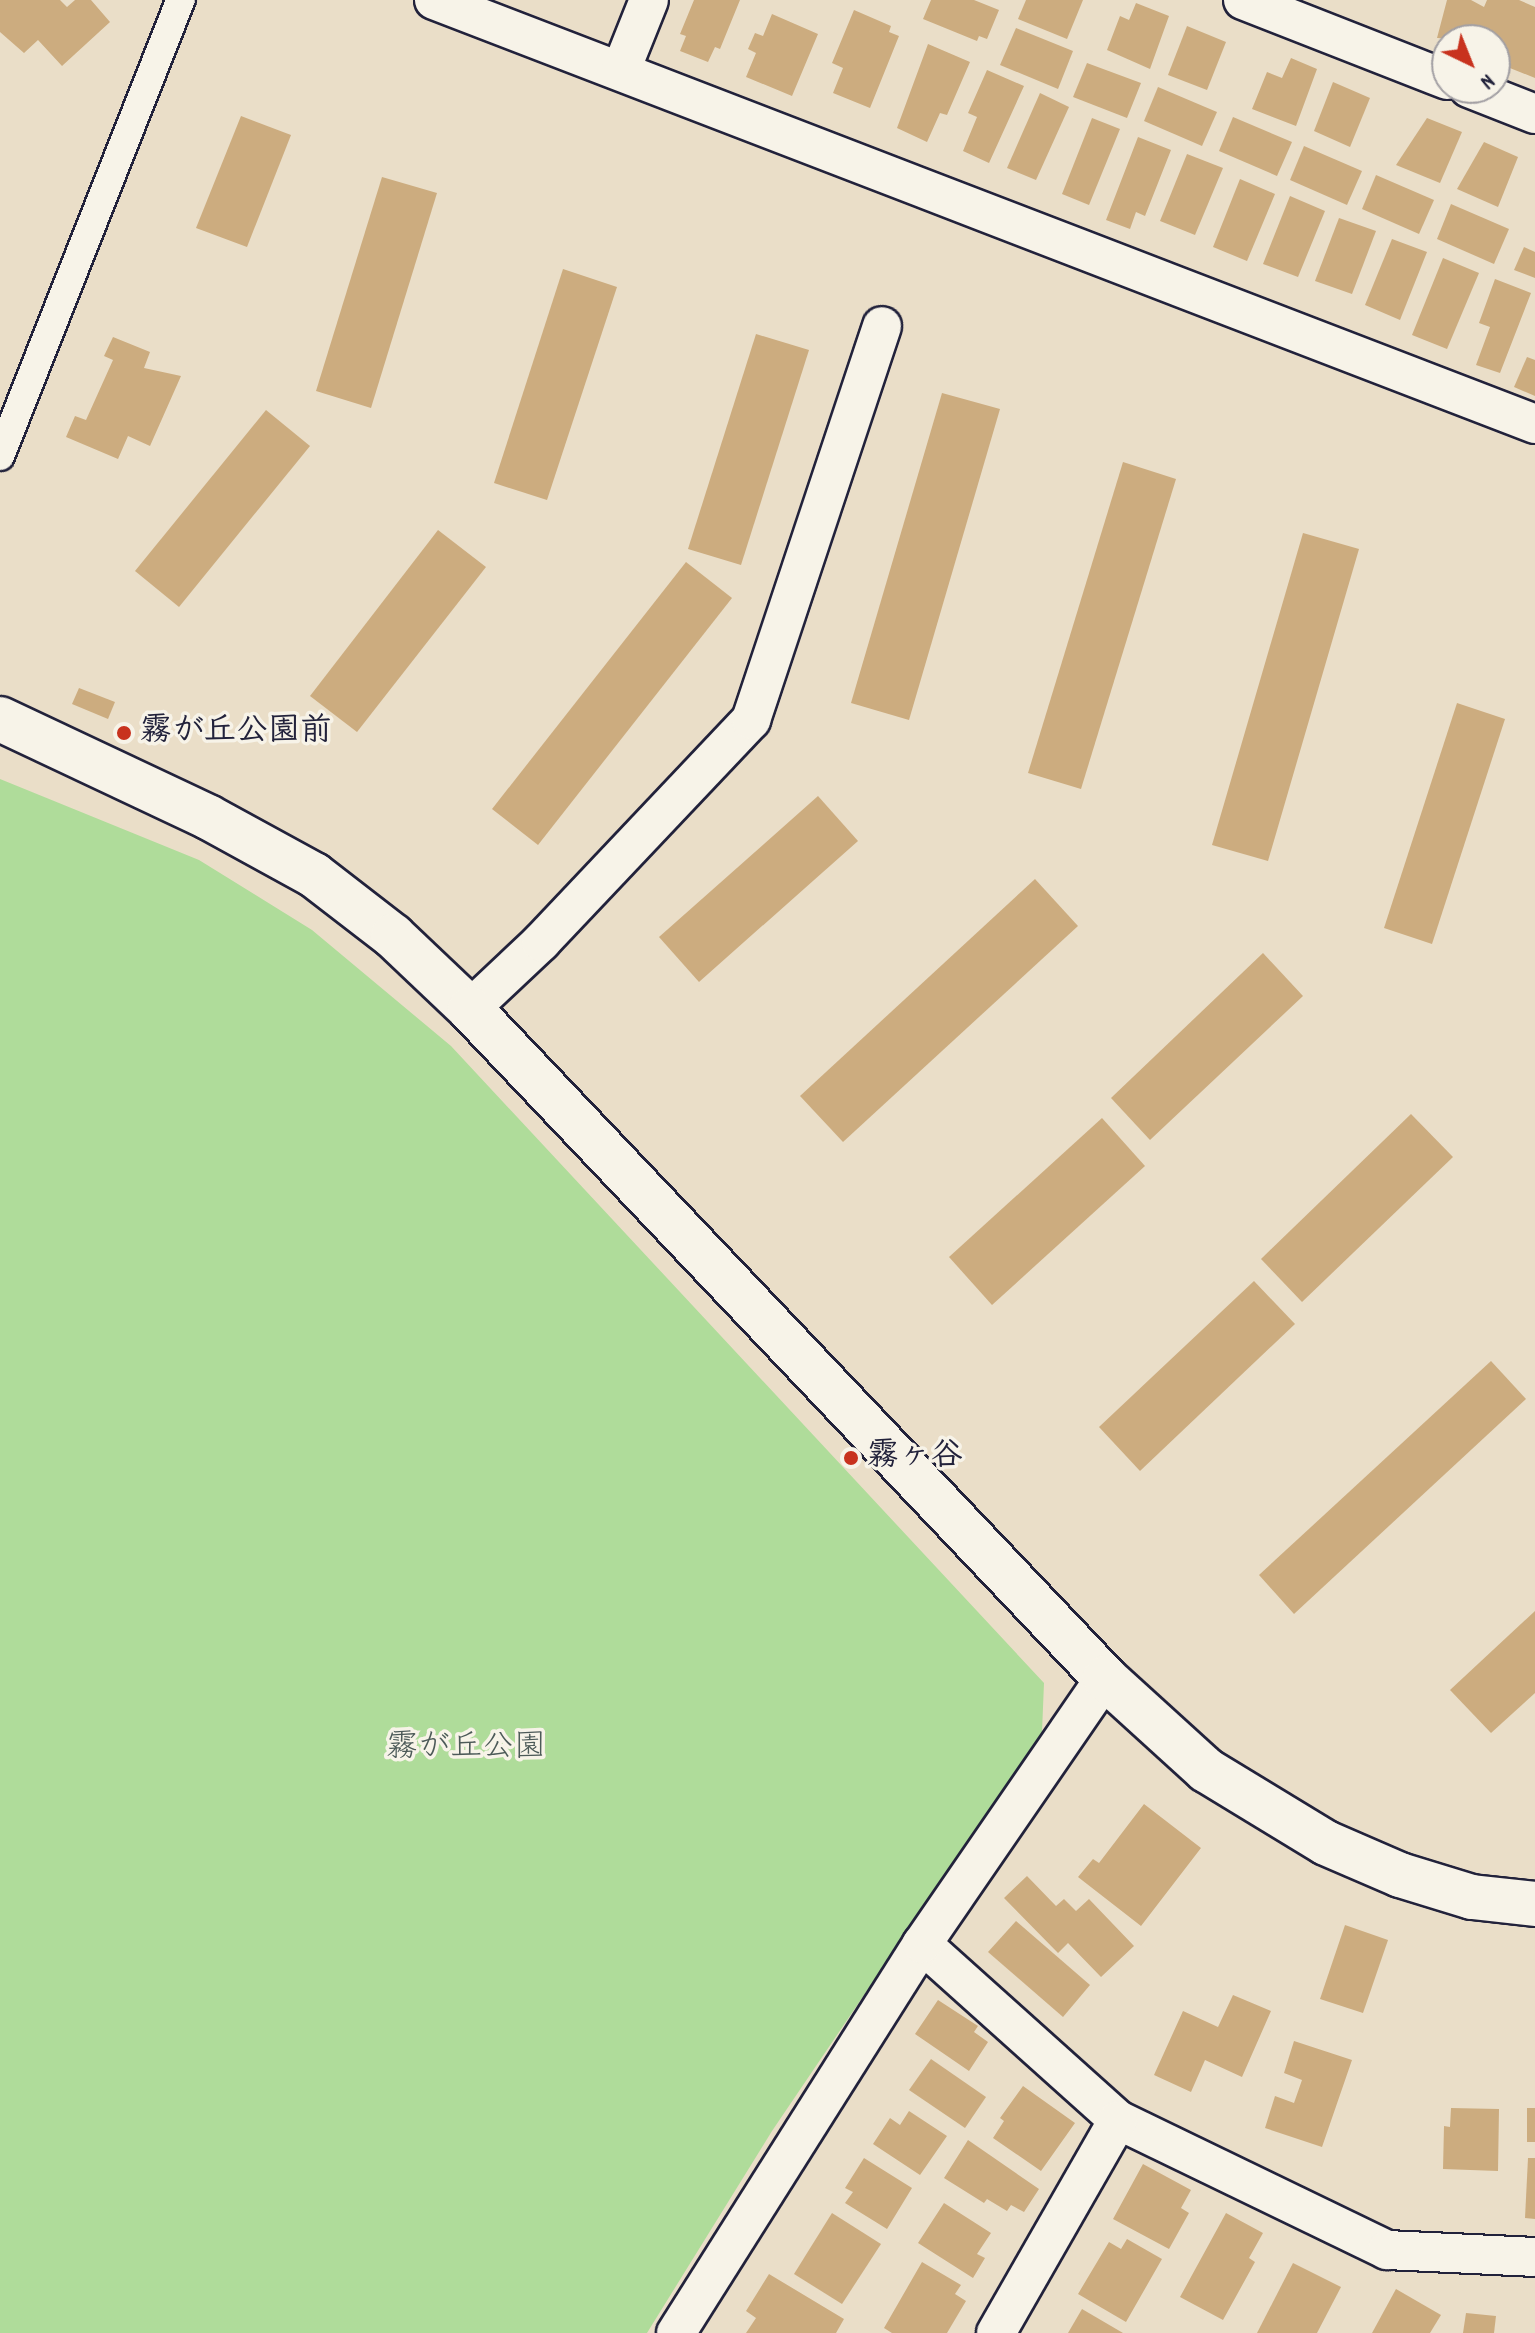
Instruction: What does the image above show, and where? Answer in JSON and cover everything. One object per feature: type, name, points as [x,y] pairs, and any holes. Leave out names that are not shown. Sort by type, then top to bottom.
[{"type":"street","points":[[0,456],[181,0]]},
{"type":"street","points":[[434,0],[1535,424]]},
{"type":"street","points":[[621,70],[649,0]]},
{"type":"street","points":[[1243,0],[1431,74]]},
{"type":"street","points":[[1510,104],[1535,114]]},
{"type":"street","points":[[470,1009],[556,924],[751,720],[882,326]]},
{"type":"street","points":[[0,719],[208,817],[314,875],[393,936],[470,1009],[1105,1678],[1206,1770],[1326,1843],[1400,1875],[1472,1897],[1535,1904]]},
{"type":"street","points":[[676,2333],[922,1944],[1105,1678]]},
{"type":"street","points":[[922,1944],[1118,2120],[1387,2250],[1535,2257]]},
{"type":"street","points":[[996,2333],[1118,2120]]},
{"type":"green space","name":"霧が丘公園","points":[[0,779],[199,860],[312,930],[451,1046],[1044,1683],[1042,1732],[772,2131],[647,2333],[0,2333]]},
{"type":"building","points":[[0,0],[60,0],[67,7],[75,0],[91,0],[110,22],[62,66],[38,40],[24,53],[0,32]]},
{"type":"building","points":[[694,0],[740,0],[720,49],[715,47],[708,62],[680,51],[686,36],[680,34]]},
{"type":"building","points":[[931,0],[974,0],[999,10],[987,39],[979,36],[977,41],[923,19]]},
{"type":"building","points":[[1026,0],[1083,0],[1067,39],[1018,19]]},
{"type":"building","points":[[1447,0],[1471,0],[1484,7],[1487,0],[1519,0],[1535,7],[1535,78],[1511,68],[1511,24],[1441,24]]},
{"type":"building","points":[[1136,3],[1169,16],[1150,69],[1107,50],[1120,16],[1129,20]]},
{"type":"building","points":[[854,10],[891,26],[889,32],[899,36],[870,108],[833,93],[843,68],[832,63]]},
{"type":"building","points":[[772,14],[818,34],[792,96],[746,77],[756,53],[748,49],[755,33],[763,36]]},
{"type":"building","points":[[1187,26],[1226,42],[1207,90],[1168,75]]},
{"type":"building","points":[[1016,28],[1073,51],[1058,89],[1000,65]]},
{"type":"building","points":[[928,44],[970,62],[947,115],[940,113],[927,142],[897,128]]},
{"type":"building","points":[[1291,58],[1317,69],[1296,126],[1252,109],[1267,72],[1282,78]]},
{"type":"building","points":[[1087,63],[1141,83],[1127,118],[1073,97]]},
{"type":"building","points":[[987,70],[1024,86],[989,163],[963,151],[977,117],[968,113]]},
{"type":"building","points":[[1333,82],[1370,98],[1350,147],[1314,131]]},
{"type":"building","points":[[1158,87],[1217,112],[1202,146],[1144,121]]},
{"type":"building","points":[[1040,93],[1069,107],[1036,180],[1007,168]]},
{"type":"building","points":[[241,116],[291,135],[247,247],[196,228]]},
{"type":"building","points":[[1233,117],[1292,142],[1277,176],[1219,151]]},
{"type":"building","points":[[1092,118],[1120,129],[1089,205],[1062,194]]},
{"type":"building","points":[[1427,118],[1462,132],[1440,183],[1396,165]]},
{"type":"building","points":[[1138,137],[1171,150],[1145,216],[1136,212],[1130,229],[1106,220]]},
{"type":"building","points":[[1484,142],[1518,157],[1498,207],[1457,189]]},
{"type":"building","points":[[1304,146],[1362,171],[1347,205],[1290,180]]},
{"type":"building","points":[[1187,154],[1223,168],[1195,235],[1160,221]]},
{"type":"building","points":[[1376,175],[1434,200],[1419,234],[1362,209]]},
{"type":"building","points":[[382,177],[437,193],[371,408],[316,391]]},
{"type":"building","points":[[1240,179],[1275,194],[1247,261],[1213,247]]},
{"type":"building","points":[[1290,196],[1325,211],[1298,277],[1263,264]]},
{"type":"building","points":[[1451,204],[1509,229],[1494,264],[1437,239]]},
{"type":"building","points":[[1339,218],[1376,231],[1352,294],[1315,281]]},
{"type":"building","points":[[1392,239],[1427,252],[1400,320],[1365,305]]},
{"type":"building","points":[[1524,247],[1535,252],[1535,278],[1514,270]]},
{"type":"building","points":[[1443,258],[1479,273],[1447,349],[1412,335]]},
{"type":"building","points":[[563,269],[617,287],[547,500],[494,483]]},
{"type":"building","points":[[1495,279],[1531,293],[1500,373],[1476,365],[1490,327],[1479,323]]},
{"type":"building","points":[[756,334],[809,350],[741,565],[688,549]]},
{"type":"building","points":[[113,337],[150,352],[144,368],[181,376],[150,446],[128,436],[118,459],[66,437],[75,416],[86,420],[113,360],[104,356]]},
{"type":"building","points":[[1527,357],[1535,360],[1535,396],[1514,387]]},
{"type":"building","points":[[942,393],[1000,409],[909,720],[851,703]]},
{"type":"building","points":[[266,410],[310,446],[179,607],[135,571]]},
{"type":"building","points":[[1123,462],[1176,479],[1081,789],[1028,773]]},
{"type":"building","points":[[438,530],[486,567],[357,732],[310,696]]},
{"type":"building","points":[[1303,533],[1359,549],[1268,861],[1212,845]]},
{"type":"building","points":[[686,562],[732,598],[538,845],[492,809]]},
{"type":"building","points":[[79,688],[115,702],[108,719],[72,704]]},
{"type":"building","points":[[1457,703],[1505,719],[1432,944],[1384,928]]},
{"type":"building","points":[[818,796],[858,841],[699,982],[659,937]]},
{"type":"building","points":[[1035,879],[1078,926],[843,1142],[800,1096]]},
{"type":"building","points":[[1263,953],[1303,996],[1150,1140],[1111,1098]]},
{"type":"building","points":[[1411,1114],[1453,1157],[1302,1302],[1261,1259]]},
{"type":"building","points":[[1102,1118],[1145,1166],[992,1305],[949,1257]]},
{"type":"building","points":[[1254,1281],[1295,1324],[1140,1471],[1099,1427]]},
{"type":"building","points":[[1491,1361],[1526,1399],[1294,1614],[1259,1575]]},
{"type":"building","points":[[1535,1611],[1535,1693],[1491,1733],[1450,1690]]},
{"type":"building","points":[[1144,1804],[1201,1848],[1141,1926],[1078,1877],[1093,1859],[1099,1863]]},
{"type":"building","points":[[1027,1876],[1056,1906],[1064,1899],[1076,1911],[1089,1899],[1134,1946],[1101,1977],[1068,1943],[1058,1953],[1004,1898]]},
{"type":"building","points":[[1016,1921],[1090,1985],[1063,2017],[988,1952]]},
{"type":"building","points":[[1345,1925],[1388,1940],[1363,2013],[1320,1999]]},
{"type":"building","points":[[1233,1995],[1271,2011],[1242,2077],[1205,2060],[1191,2092],[1154,2075],[1183,2011],[1218,2027]]},
{"type":"building","points":[[938,2000],[978,2026],[974,2032],[988,2042],[969,2071],[915,2034]]},
{"type":"building","points":[[1294,2041],[1352,2060],[1322,2147],[1265,2128],[1275,2096],[1294,2103],[1302,2080],[1284,2073]]},
{"type":"building","points":[[931,2059],[986,2097],[965,2128],[909,2090]]},
{"type":"building","points":[[1023,2086],[1075,2123],[1041,2171],[993,2138],[1004,2121],[1000,2118]]},
{"type":"building","points":[[1451,2108],[1499,2109],[1498,2171],[1443,2169],[1444,2126],[1450,2127]]},
{"type":"building","points":[[1527,2108],[1535,2108],[1535,2142],[1527,2142]]},
{"type":"building","points":[[909,2111],[947,2136],[920,2175],[873,2144],[890,2118],[900,2125]]},
{"type":"building","points":[[968,2140],[1039,2189],[1024,2212],[1011,2205],[1007,2211],[987,2199],[984,2203],[944,2178]]},
{"type":"building","points":[[864,2158],[912,2188],[887,2229],[845,2203],[853,2192],[845,2188]]},
{"type":"building","points":[[1528,2158],[1535,2158],[1535,2219],[1525,2218]]},
{"type":"building","points":[[1143,2164],[1191,2190],[1181,2208],[1189,2213],[1169,2249],[1113,2219]]},
{"type":"building","points":[[944,2203],[991,2233],[977,2254],[985,2258],[973,2278],[918,2243]]},
{"type":"building","points":[[832,2213],[881,2244],[842,2304],[794,2274]]},
{"type":"building","points":[[1226,2213],[1263,2233],[1249,2258],[1255,2262],[1223,2320],[1180,2297]]},
{"type":"building","points":[[1127,2239],[1162,2259],[1126,2322],[1078,2294],[1109,2242],[1121,2249]]},
{"type":"building","points":[[922,2262],[961,2285],[955,2294],[966,2301],[947,2333],[892,2333],[884,2328]]},
{"type":"building","points":[[1293,2263],[1341,2287],[1317,2333],[1257,2333]]},
{"type":"building","points":[[769,2274],[844,2319],[836,2333],[746,2333],[756,2318],[746,2311]]},
{"type":"building","points":[[1396,2289],[1441,2315],[1430,2333],[1372,2333]]},
{"type":"building","points":[[1082,2309],[1123,2333],[1068,2333]]},
{"type":"building","points":[[1466,2313],[1496,2316],[1494,2333],[1463,2333]]},
{"type":"place","name":"霧が丘公園前","points":[[124,733]]},
{"type":"place","name":"霧ヶ谷","points":[[851,1458]]}]
